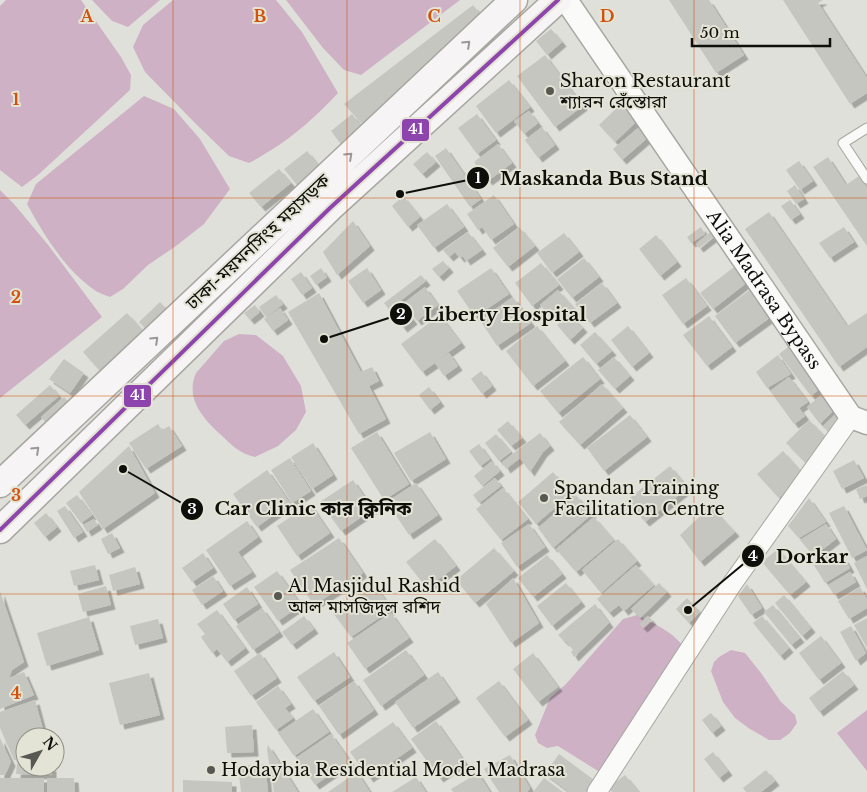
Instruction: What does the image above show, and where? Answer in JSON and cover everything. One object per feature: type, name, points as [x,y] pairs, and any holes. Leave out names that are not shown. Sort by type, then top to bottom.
[{"type":"main road","name":"ঢাকা-ময়মনসিংহ মহাসড়ক","points":[[0,484],[514,0]]},
{"type":"main road","name":"ঢাকা-ময়মনসিংহ মহাসড়ক","points":[[0,530],[330,208],[558,0]]},
{"type":"street","name":"Alia Madrasa Bypass","points":[[566,0],[859,420]]},
{"type":"street","points":[[598,792],[732,584],[859,420]]},
{"type":"lane","points":[[867,128],[843,144],[867,179]]},
{"type":"shaded area","points":[[6,0],[81,0],[121,57],[131,75],[130,90],[38,175],[22,187],[0,170],[0,6]]},
{"type":"shaded area","points":[[92,0],[160,0],[128,27],[112,21]]},
{"type":"shaded area","points":[[173,0],[276,0],[302,32],[338,93],[296,132],[262,156],[249,163],[229,156],[145,72],[133,47],[143,25]]},
{"type":"shaded area","points":[[286,0],[460,0],[361,75],[344,70],[323,48]]},
{"type":"shaded area","points":[[144,96],[174,109],[200,139],[230,189],[204,224],[148,265],[123,289],[110,297],[95,290],[83,281],[64,261],[40,227],[27,204],[36,184]]},
{"type":"shaded area","points":[[0,190],[49,246],[102,317],[0,398]]},
{"type":"shaded area","points":[[239,334],[256,335],[283,356],[301,386],[306,412],[296,430],[278,446],[255,457],[236,448],[214,428],[202,415],[194,400],[193,382],[196,373],[224,341]]},
{"type":"shaded area","points":[[637,615],[667,631],[682,645],[606,776],[558,746],[547,748],[538,743],[535,735],[550,698],[566,684],[623,619]]},
{"type":"shaded area","points":[[731,650],[745,653],[781,702],[795,715],[797,723],[790,733],[780,740],[769,740],[750,729],[735,718],[723,702],[711,671],[714,662]]},
{"type":"shaded area","points":[[867,710],[867,771],[837,733]]},
{"type":"building","points":[[669,0],[709,0],[744,55],[716,73]]},
{"type":"building","points":[[783,0],[823,0],[818,3],[867,78],[867,93],[850,104]]},
{"type":"building","points":[[473,5],[488,23],[367,129],[344,104]]},
{"type":"building","points":[[551,29],[562,42],[547,55],[536,41]]},
{"type":"building","name":"Sharon Restaurant শ্যারন রেঁস্তোরা","points":[[545,55],[583,106],[555,127],[517,76]]},
{"type":"building","points":[[509,80],[530,107],[496,133],[476,106]]},
{"type":"building","points":[[624,101],[640,118],[615,142],[599,125]]},
{"type":"building","points":[[529,111],[538,123],[524,134],[514,121]]},
{"type":"building","points":[[352,114],[365,131],[343,147],[331,131]]},
{"type":"building","points":[[477,114],[496,140],[477,154],[458,128]]},
{"type":"building","points":[[644,123],[652,134],[622,160],[613,149]]},
{"type":"building","points":[[542,127],[555,145],[538,158],[525,140]]},
{"type":"building","points":[[498,144],[512,163],[488,181],[474,162]]},
{"type":"building","points":[[446,148],[481,199],[470,207],[435,156]]},
{"type":"building","points":[[307,151],[324,172],[301,190],[284,169]]},
{"type":"building","points":[[427,152],[436,162],[422,174],[413,164]]},
{"type":"building","points":[[828,157],[846,185],[859,176],[867,188],[867,246],[813,167]]},
{"type":"building","points":[[799,161],[813,181],[800,190],[786,170]]},
{"type":"building","points":[[279,169],[291,183],[261,207],[249,193]]},
{"type":"building","points":[[795,185],[804,199],[796,204],[787,191]]},
{"type":"building","points":[[494,195],[514,224],[491,240],[482,227],[478,230],[467,214]]},
{"type":"building","points":[[403,196],[420,217],[408,227],[392,206]]},
{"type":"building","points":[[790,200],[800,214],[791,220],[781,206]]},
{"type":"building","points":[[447,204],[464,227],[434,248],[417,225]]},
{"type":"building","points":[[769,212],[847,326],[867,313],[867,347],[839,367],[745,229]]},
{"type":"building","points":[[353,221],[370,246],[337,275],[323,252]]},
{"type":"building","points":[[717,226],[721,231],[699,248],[696,244]]},
{"type":"building","points":[[519,227],[535,246],[508,267],[493,248]]},
{"type":"building","points":[[701,227],[705,234],[691,243],[687,237]]},
{"type":"building","points":[[844,227],[854,242],[830,258],[819,243]]},
{"type":"building","points":[[468,232],[482,250],[466,261],[463,256],[460,258],[455,252],[449,257],[443,250]]},
{"type":"building","points":[[564,233],[579,252],[552,273],[537,253]]},
{"type":"building","points":[[656,235],[677,262],[660,276],[639,249]]},
{"type":"building","points":[[584,258],[599,277],[572,298],[557,279]]},
{"type":"building","points":[[443,261],[449,268],[439,277],[432,269]]},
{"type":"building","points":[[742,261],[754,277],[713,309],[700,293]]},
{"type":"building","points":[[541,263],[559,285],[532,306],[515,283]]},
{"type":"building","points":[[321,268],[327,277],[316,285],[310,276]]},
{"type":"building","points":[[367,268],[381,290],[363,303],[348,281]]},
{"type":"building","points":[[491,268],[509,294],[475,317],[457,291]]},
{"type":"building","points":[[301,272],[312,288],[302,295],[291,279]]},
{"type":"building","points":[[421,275],[426,281],[399,302],[413,320],[403,328],[384,303]]},
{"type":"building","points":[[686,278],[707,306],[683,324],[662,295]]},
{"type":"building","points":[[602,283],[617,303],[590,323],[575,304]]},
{"type":"building","points":[[755,286],[775,314],[735,343],[715,316]]},
{"type":"building","points":[[425,287],[438,305],[417,321],[404,303]]},
{"type":"building","points":[[558,290],[579,314],[574,318],[583,328],[570,340],[557,325],[563,320],[556,312],[550,317],[540,305]]},
{"type":"building","points":[[319,293],[361,372],[372,367],[379,381],[369,386],[386,419],[359,434],[288,312]]},
{"type":"building","points":[[276,295],[283,304],[266,317],[259,307]]},
{"type":"building","points":[[513,297],[531,323],[497,346],[480,320]]},
{"type":"building","points":[[160,302],[173,316],[152,335],[139,322]]},
{"type":"building","points":[[255,305],[260,312],[250,320],[244,313]]},
{"type":"building","points":[[280,308],[288,320],[273,331],[264,319]]},
{"type":"building","points":[[127,313],[151,340],[107,379],[83,352]]},
{"type":"building","points":[[440,315],[461,343],[439,359],[449,353],[458,366],[444,376],[435,363],[422,372],[401,344]]},
{"type":"building","points":[[709,316],[732,347],[707,366],[683,335]]},
{"type":"building","points":[[537,326],[565,361],[533,386],[506,351]]},
{"type":"building","points":[[628,326],[649,353],[632,367],[611,340]]},
{"type":"building","points":[[595,332],[612,351],[596,364],[580,345]]},
{"type":"building","points":[[792,344],[824,385],[811,396],[779,354]]},
{"type":"building","points":[[778,355],[791,374],[767,388],[756,372]]},
{"type":"building","points":[[583,357],[600,379],[558,413],[540,391]]},
{"type":"building","points":[[614,357],[630,376],[615,389],[598,370]]},
{"type":"building","points":[[64,359],[84,373],[70,393],[49,379]]},
{"type":"building","points":[[481,371],[492,386],[482,394],[471,379]]},
{"type":"building","points":[[789,377],[808,402],[799,408],[805,416],[794,424],[770,391]]},
{"type":"building","points":[[602,384],[623,408],[580,445],[559,422]]},
{"type":"building","points":[[50,385],[59,396],[25,425],[16,415]]},
{"type":"building","points":[[429,387],[440,402],[430,410],[419,395]]},
{"type":"building","points":[[826,391],[837,407],[820,424],[807,407]]},
{"type":"building","points":[[64,397],[73,407],[50,428],[41,417]]},
{"type":"building","points":[[840,410],[845,419],[833,438],[823,426]]},
{"type":"building","points":[[630,415],[647,437],[604,471],[587,448]]},
{"type":"building","points":[[809,420],[831,442],[808,465],[786,443]]},
{"type":"building","points":[[508,421],[522,438],[511,446],[497,430]]},
{"type":"building","points":[[158,424],[162,430],[169,426],[182,446],[146,469],[129,443]]},
{"type":"building","points":[[377,432],[409,484],[384,500],[351,448]]},
{"type":"building","points":[[430,432],[446,459],[411,481],[394,453]]},
{"type":"building","points":[[540,433],[550,446],[543,452],[530,472],[520,458],[506,469],[502,462]]},
{"type":"building","points":[[496,434],[511,452],[499,461],[485,443]]},
{"type":"building","points":[[313,443],[333,475],[312,489],[291,457]]},
{"type":"building","points":[[479,444],[490,459],[480,466],[469,451]]},
{"type":"building","points":[[129,446],[155,493],[103,529],[79,492]]},
{"type":"building","points":[[783,451],[804,475],[779,498],[757,474]]},
{"type":"building","points":[[290,458],[311,491],[292,503],[271,470]]},
{"type":"building","points":[[854,460],[864,478],[842,489],[833,471]]},
{"type":"building","points":[[492,461],[500,471],[482,486],[474,476]]},
{"type":"building","points":[[670,466],[688,488],[645,522],[627,500]]},
{"type":"building","points":[[267,470],[290,503],[257,527],[233,494]]},
{"type":"building","name":"Spandan Training Facilitation Centre","points":[[553,472],[571,494],[536,524],[518,502]]},
{"type":"building","points":[[495,478],[501,486],[479,503],[473,495]]},
{"type":"building","points":[[353,480],[373,509],[341,531],[320,502]]},
{"type":"building","points":[[416,483],[438,515],[409,535],[387,502]]},
{"type":"building","points":[[867,485],[867,496],[860,499],[856,489]]},
{"type":"building","points":[[503,488],[528,519],[501,540],[476,509]]},
{"type":"building","points":[[77,495],[92,515],[81,523],[66,503]]},
{"type":"building","points":[[576,495],[592,514],[553,548],[538,528]]},
{"type":"building","points":[[809,498],[826,522],[799,538],[788,526]]},
{"type":"building","points":[[310,504],[330,533],[297,556],[277,526]]},
{"type":"building","points":[[65,506],[83,532],[74,538],[57,511]]},
{"type":"building","points":[[711,506],[735,532],[700,562],[680,535]]},
{"type":"building","points":[[844,506],[867,550],[852,558],[829,513]]},
{"type":"building","points":[[46,513],[57,527],[45,537],[34,523]]},
{"type":"building","points":[[594,517],[614,540],[576,572],[556,549]]},
{"type":"building","points":[[94,519],[98,525],[87,532],[83,525]]},
{"type":"building","points":[[247,521],[258,537],[238,552],[252,572],[230,586],[206,550]]},
{"type":"building","points":[[529,524],[545,547],[517,567],[501,543]]},
{"type":"building","points":[[826,524],[836,539],[814,556],[800,540]]},
{"type":"building","points":[[112,533],[120,548],[108,554],[101,539]]},
{"type":"building","points":[[339,538],[363,573],[314,605],[290,570]]},
{"type":"building","points":[[435,539],[456,566],[427,588],[406,562]]},
{"type":"building","points":[[618,539],[637,561],[601,593],[582,570]]},
{"type":"building","points":[[494,548],[514,571],[475,603],[456,580]]},
{"type":"building","points":[[778,549],[806,582],[790,595],[762,562]]},
{"type":"building","points":[[829,552],[835,563],[844,558],[850,568],[825,583],[812,562]]},
{"type":"building","points":[[203,553],[213,568],[192,582],[182,568]]},
{"type":"building","points":[[547,555],[562,574],[533,597],[518,578]]},
{"type":"building","points":[[867,556],[867,589],[854,563]]},
{"type":"building","points":[[95,565],[99,580],[74,586],[70,571]]},
{"type":"building","points":[[636,565],[654,585],[624,611],[619,605],[609,613],[597,599]]},
{"type":"building","points":[[135,567],[140,584],[113,591],[109,575]]},
{"type":"building","name":"Al Masjidul Rashid আল মাসজিদুল রশিদ","points":[[277,571],[301,605],[278,621],[254,587]]},
{"type":"building","points":[[850,572],[856,582],[834,595],[828,585]]},
{"type":"building","points":[[213,576],[223,591],[202,605],[192,590]]},
{"type":"building","points":[[513,578],[539,623],[511,643],[486,604]]},
{"type":"building","points":[[566,583],[581,602],[552,626],[537,606]]},
{"type":"building","points":[[659,583],[667,592],[640,618],[631,609]]},
{"type":"building","points":[[374,584],[392,609],[351,637],[333,613]]},
{"type":"building","points":[[747,584],[762,608],[751,615],[738,596]]},
{"type":"building","points":[[106,586],[111,605],[83,612],[78,594]]},
{"type":"building","points":[[247,587],[258,604],[234,620],[223,604]]},
{"type":"building","points":[[860,587],[867,599],[867,608],[849,619],[838,601]]},
{"type":"building","points":[[0,591],[24,662],[12,670],[9,678],[24,672],[34,695],[0,709]]},
{"type":"building","points":[[784,595],[811,628],[802,636],[775,603]]},
{"type":"building","points":[[687,598],[700,612],[689,623],[676,609]]},
{"type":"building","points":[[595,604],[609,623],[574,657],[571,652],[573,650],[558,635]]},
{"type":"building","points":[[773,605],[800,638],[791,645],[764,612]]},
{"type":"building","points":[[262,608],[279,632],[253,650],[236,626]]},
{"type":"building","points":[[217,610],[245,648],[227,662],[217,649],[212,653],[201,637],[205,634],[197,624]]},
{"type":"building","points":[[391,613],[409,638],[365,669],[347,643]]},
{"type":"building","points":[[304,616],[314,629],[292,645],[282,632]]},
{"type":"building","points":[[648,616],[652,620],[643,628],[639,624]]},
{"type":"building","points":[[762,616],[789,648],[780,656],[753,623]]},
{"type":"building","points":[[89,617],[99,650],[47,666],[37,633]]},
{"type":"building","points":[[867,618],[867,648],[854,625]]},
{"type":"building","points":[[158,619],[163,638],[135,645],[130,626]]},
{"type":"building","points":[[851,626],[866,653],[856,661],[840,632]]},
{"type":"building","points":[[821,636],[841,663],[819,680],[799,653]]},
{"type":"building","points":[[406,650],[424,675],[381,706],[363,680]]},
{"type":"building","points":[[334,652],[350,677],[314,701],[297,677]]},
{"type":"building","points":[[260,653],[277,678],[251,696],[234,671]]},
{"type":"building","points":[[533,653],[558,687],[538,702],[513,669]]},
{"type":"building","points":[[843,671],[854,685],[819,712],[809,698]]},
{"type":"building","points":[[438,672],[456,698],[413,728],[395,702]]},
{"type":"building","points":[[149,673],[160,715],[120,725],[109,683]]},
{"type":"building","points":[[354,681],[374,710],[339,735],[319,706]]},
{"type":"building","points":[[499,681],[528,720],[505,737],[476,698]]},
{"type":"building","points":[[278,686],[291,704],[285,708],[293,718],[276,730],[256,702]]},
{"type":"building","points":[[35,700],[42,727],[15,727],[15,760],[0,728],[0,712]]},
{"type":"building","points":[[313,709],[329,732],[294,756],[278,733]]},
{"type":"building","points":[[711,713],[721,726],[712,733],[702,720]]},
{"type":"building","points":[[436,721],[464,761],[439,778],[411,739]]},
{"type":"building","points":[[393,722],[412,748],[369,778],[350,752]]},
{"type":"building","points":[[252,725],[254,752],[227,753],[225,727]]},
{"type":"building","points":[[331,734],[350,761],[315,785],[296,758]]},
{"type":"building","points":[[0,738],[11,762],[5,775],[0,775]]},
{"type":"building","points":[[268,745],[298,792],[274,792],[267,750]]},
{"type":"building","points":[[713,752],[728,771],[719,778],[704,759]]},
{"type":"building","points":[[559,754],[598,783],[592,792],[569,792],[545,774]]},
{"type":"building","points":[[510,755],[530,788],[527,792],[499,792],[484,769]]},
{"type":"building","points":[[265,764],[268,792],[241,792],[238,766]]},
{"type":"building","points":[[766,770],[775,781],[761,792],[746,792],[743,788]]},
{"type":"building","points":[[357,772],[370,792],[328,792]]},
{"type":"building","points":[[478,773],[490,792],[453,792],[451,789]]},
{"type":"building","points":[[625,775],[639,792],[612,792],[609,787]]},
{"type":"building","points":[[416,777],[426,792],[392,792]]},
{"type":"building","points":[[0,778],[44,778],[44,792],[0,792]]},
{"type":"building","points":[[47,778],[74,778],[75,792],[47,792]]},
{"type":"building","points":[[544,778],[563,792],[533,792]]},
{"type":"building","points":[[183,780],[232,782],[232,792],[183,792]]},
{"type":"transit line","name":"41","points":[[0,530],[330,208],[558,0]]},
{"type":"place","name":"Sharon Restaurant শ্যারন রেঁস্তোরা","points":[[550,91]]},
{"type":"place","name":"Maskanda Bus Stand","points":[[400,194]]},
{"type":"place","name":"Liberty Hospital","points":[[324,339]]},
{"type":"place","name":"Car Clinic কার ক্লিনিক","points":[[123,469]]},
{"type":"place","name":"Spandan Training Facilitation Centre","points":[[544,498]]},
{"type":"place","name":"Al Masjidul Rashid আল মাসজিদুল রশিদ","points":[[278,596]]},
{"type":"place","name":"Dorkar","points":[[688,610]]},
{"type":"place","name":"Hodaybia Residential Model Madrasa","points":[[211,770]]}]
